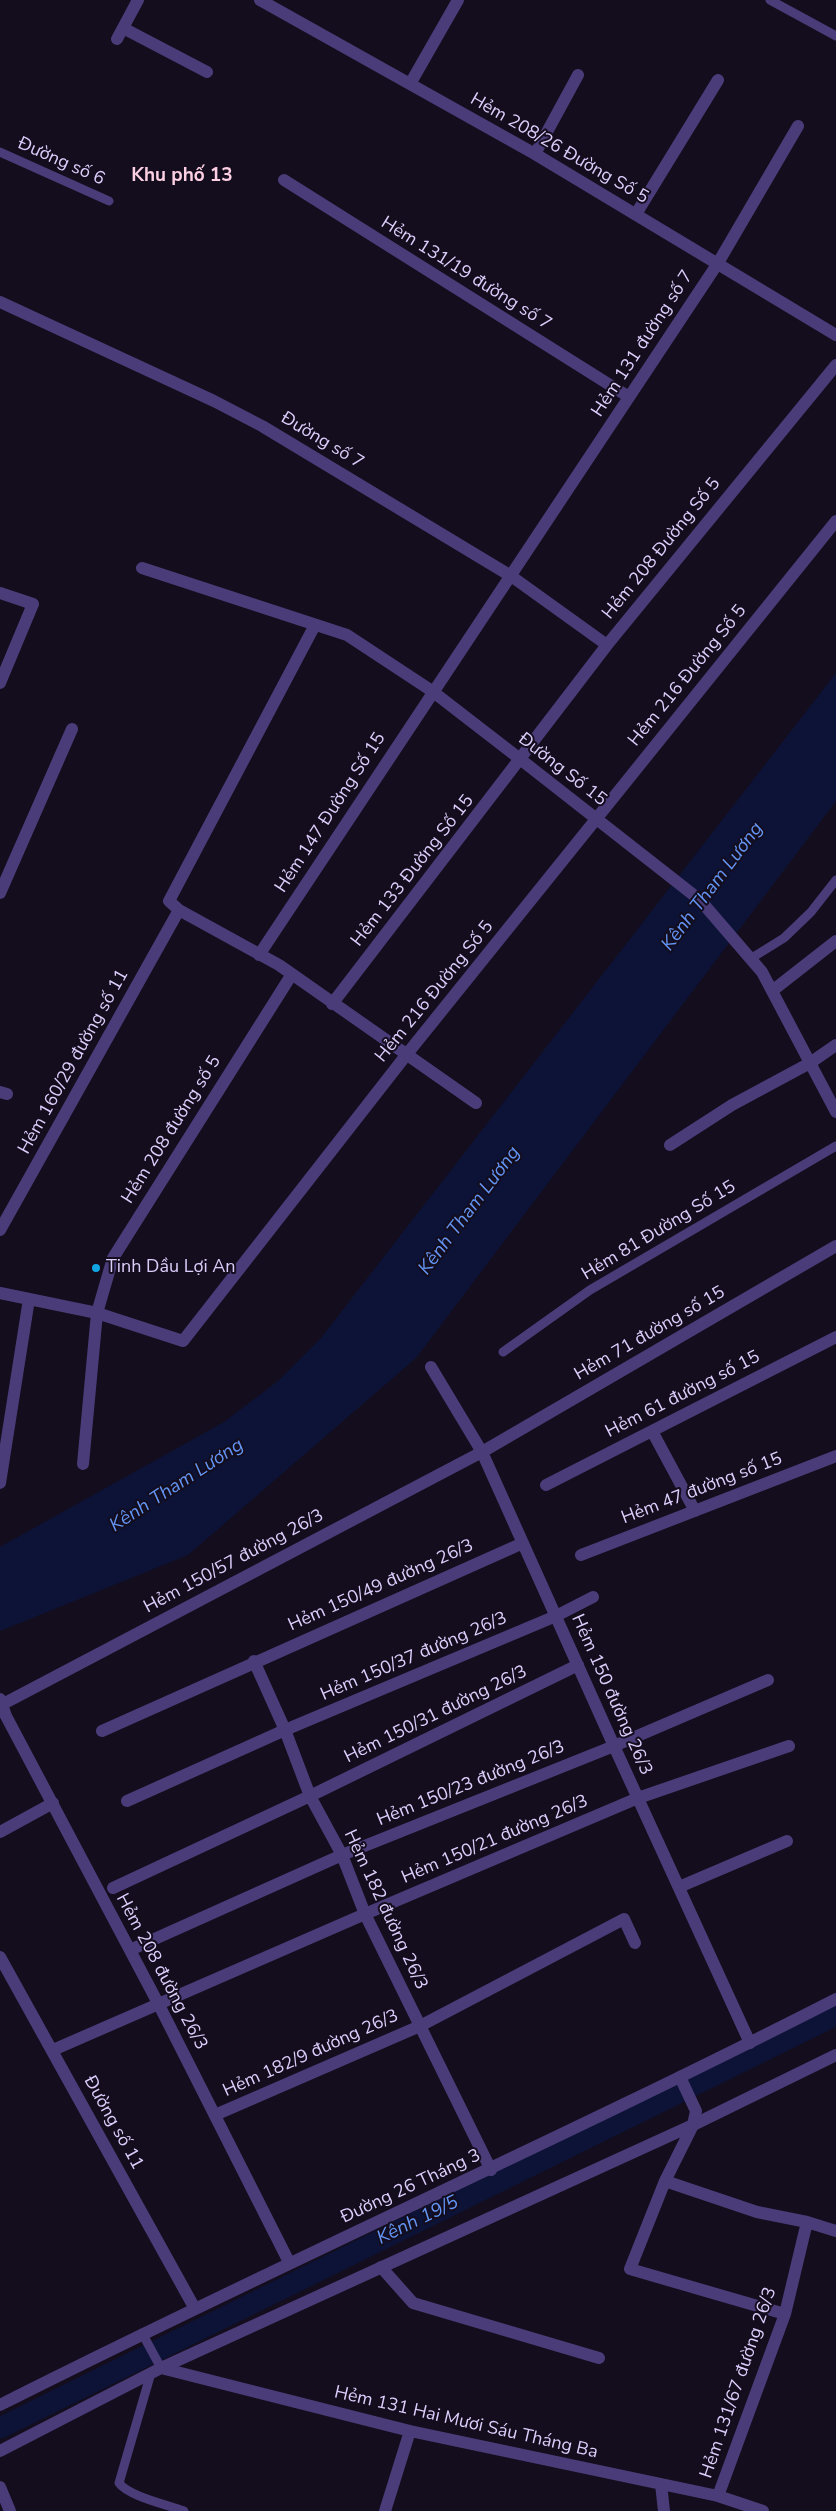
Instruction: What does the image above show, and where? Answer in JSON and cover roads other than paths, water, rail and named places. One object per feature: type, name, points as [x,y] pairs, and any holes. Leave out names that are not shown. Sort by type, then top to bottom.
[{"type":"street","points":[[138,0],[120,33],[207,72]]},
{"type":"street","name":"Hẻm 208/26 Đường Số 5","points":[[260,0],[535,154],[836,335]]},
{"type":"street","points":[[410,84],[458,0]]},
{"type":"street","points":[[535,154],[578,75]]},
{"type":"street","points":[[636,214],[718,80]]},
{"type":"street","name":"Hẻm 131 đường số 7","points":[[432,691],[511,576],[718,263],[798,126]]},
{"type":"street","name":"Hẻm 131/19 đường số 7","points":[[284,180],[629,397]]},
{"type":"street","name":"Đường số 7","points":[[0,302],[205,397],[262,426],[511,576],[606,645]]},
{"type":"street","name":"Hẻm 208 Đường Số 5","points":[[520,759],[606,645],[836,365]]},
{"type":"street","name":"Hẻm 216 Đường Số 5","points":[[0,1293],[97,1313],[183,1341],[407,1054],[836,521]]},
{"type":"street","points":[[142,568],[315,624],[169,901],[178,910],[292,974],[332,1004],[476,1103]]},
{"type":"street","points":[[0,592],[33,604],[0,683]]},
{"type":"street","name":"Đường Số 15","points":[[315,624],[347,635],[432,691],[700,900],[750,959]]},
{"type":"street","name":"Hẻm 147 Đường Số 15","points":[[259,955],[432,691]]},
{"type":"street","points":[[0,893],[72,729]]},
{"type":"street","name":"Hẻm 133 Đường Số 15","points":[[332,1004],[520,759]]},
{"type":"street","name":"Hẻm 160/29 đường số 11","points":[[0,1230],[178,910]]},
{"type":"street","points":[[772,992],[836,941]]},
{"type":"street","points":[[750,959],[762,972],[836,1112]]},
{"type":"street","name":"Hẻm 208 đường số 5","points":[[83,1464],[97,1313],[113,1258],[292,974]]},
{"type":"street","points":[[670,1144],[732,1105],[810,1063],[836,1045]]},
{"type":"street","name":"Hẻm 71 đường số 15","points":[[482,1452],[836,1246]]},
{"type":"street","points":[[0,1483],[29,1299]]},
{"type":"street","name":"Hẻm 61 đường số 15","points":[[546,1484],[836,1337]]},
{"type":"street","name":"Hẻm 150 đường 26/3","points":[[431,1367],[482,1452],[750,2043]]},
{"type":"street","points":[[652,1431],[695,1511]]},
{"type":"street","name":"Hẻm 150/57 đường 26/3","points":[[1,1701],[482,1452]]},
{"type":"street","name":"Hẻm 47 đường số 15","points":[[580,1555],[836,1456]]},
{"type":"street","name":"Hẻm 150/49 đường 26/3","points":[[102,1731],[254,1661],[523,1543]]},
{"type":"street","name":"Hẻm 150/37 đường 26/3","points":[[127,1801],[285,1730],[556,1616],[593,1597]]},
{"type":"street","name":"Hẻm 182 đường 26/3","points":[[254,1661],[285,1730],[310,1796],[342,1855],[365,1914],[491,2170]]},
{"type":"street","name":"Hẻm 150/31 đường 26/3","points":[[113,1888],[310,1796],[578,1665]]},
{"type":"street","name":"Hẻm 150/23 đường 26/3","points":[[130,1950],[342,1855],[614,1746],[768,1680]]},
{"type":"street","name":"Hẻm 208 đường 26/3","points":[[1,1701],[6,1716],[159,2005],[289,2262]]},
{"type":"street","name":"Hẻm 150/21 đường 26/3","points":[[53,2050],[638,1798],[789,1746]]},
{"type":"street","points":[[0,1832],[53,1803]]},
{"type":"street","points":[[679,1887],[788,1841]]},
{"type":"street","name":"Hẻm 182/9 đường 26/3","points":[[215,2115],[420,2026],[624,1919],[635,1943]]},
{"type":"street","name":"Đường số 11","points":[[0,1957],[194,2307]]},
{"type":"street","name":"Đường 26 Tháng 3","points":[[0,2404],[144,2336],[194,2307],[289,2262],[682,2082],[750,2043],[836,1999]]},
{"type":"street","points":[[0,2451],[156,2370],[693,2126],[836,2055]]},
{"type":"street","points":[[682,2082],[696,2111],[693,2126],[666,2181],[630,2269],[785,2314]]},
{"type":"street","points":[[666,2181],[757,2212],[807,2222],[836,2232]]},
{"type":"street","name":"Hẻm 131/67 đường 26/3","points":[[718,2496],[785,2314],[807,2222]]},
{"type":"street","points":[[381,2267],[413,2304],[599,2358]]},
{"type":"street","name":"Hẻm 131 Hai Mươi Sáu Tháng Ba","points":[[156,2370],[410,2431],[718,2496],[763,2511]]},
{"type":"street","points":[[385,2511],[410,2431]]},
{"type":"street","points":[[661,2484],[664,2511]]},
{"type":"street","points":[[0,2487],[10,2511]]},
{"type":"lane","points":[[770,0],[836,36]]},
{"type":"lane","name":"Đường số 6","points":[[0,152],[109,201]]},
{"type":"lane","points":[[750,959],[784,938],[811,912],[836,880]]},
{"type":"lane","name":"Hẻm 81 Đường Số 15","points":[[503,1352],[590,1290],[836,1146]]},
{"type":"lane","points":[[144,2336],[156,2370],[119,2483],[122,2487],[136,2494],[184,2511]]},
{"type":"water","name":"Kênh Tham Lương","points":[[836,673],[836,801],[416,1358],[188,1555],[0,1631],[0,1547],[224,1422],[278,1381],[321,1338]]},
{"type":"waterway","name":"Kênh 19/5","points":[[0,2428],[836,2015]]},
{"type":"place","name":"Tinh Dầu Lợi An","points":[[96,1268]]},
{"type":"district","name":"Khu phố 13","points":[[182,176]]}]
